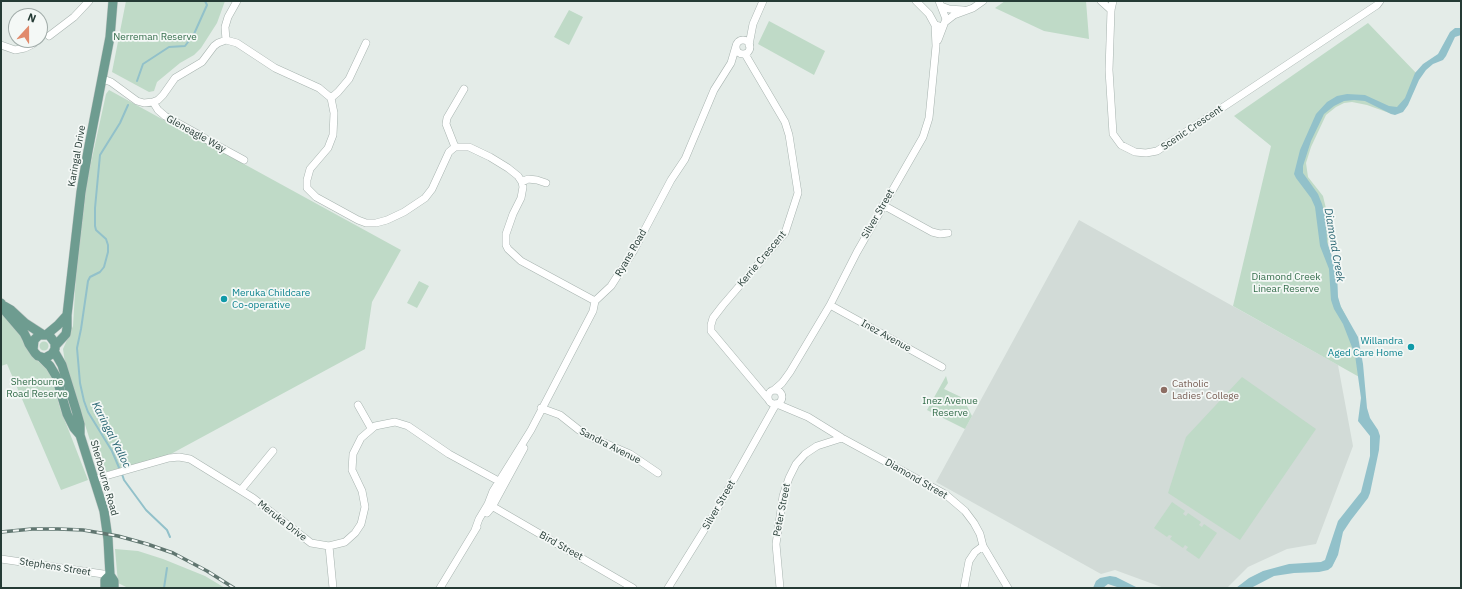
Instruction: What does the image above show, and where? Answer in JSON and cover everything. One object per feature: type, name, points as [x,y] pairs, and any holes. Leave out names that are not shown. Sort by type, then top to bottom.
[{"type":"main road","name":"Karingal Drive","points":[[55,348],[66,334],[68,323],[67,315],[81,192],[110,38],[113,1]]},
{"type":"main road","points":[[2,304],[25,323],[52,337],[55,348],[49,356],[38,356],[24,333],[6,312],[2,304]]},
{"type":"main road","points":[[33,350],[34,340],[39,335],[44,334],[58,325],[67,315]]},
{"type":"main road","name":"Sherbourne Road","points":[[55,348],[76,410],[80,424],[80,435],[95,479],[105,518],[110,575],[114,581],[114,588]]},
{"type":"main road","name":"Sherbourne Road","points":[[41,357],[50,366],[56,376],[67,414],[74,428],[80,435]]},
{"type":"main road","name":"Sherbourne Road","points":[[105,588],[105,580],[110,575]]},
{"type":"street","points":[[49,36],[74,17],[89,1]]},
{"type":"street","points":[[226,40],[225,28],[228,17],[236,1]]},
{"type":"street","name":"Ryans Road","points":[[749,45],[753,24],[763,1]]},
{"type":"street","points":[[916,1],[929,14],[935,25],[944,24],[954,15],[968,10],[983,1]]},
{"type":"street","points":[[1101,1],[1111,10]]},
{"type":"street","name":"Scenic Crescent","points":[[1113,1],[1111,10],[1110,70],[1113,134],[1121,145],[1134,152],[1146,153],[1157,151],[1380,1]]},
{"type":"street","points":[[940,3],[950,9],[968,10]]},
{"type":"street","points":[[940,3],[946,15],[944,24]]},
{"type":"street","name":"Ryans Road","points":[[595,300],[611,286],[634,250],[671,180],[685,159],[714,90],[732,63],[738,44],[753,24]]},
{"type":"street","name":"Silver Street","points":[[936,46],[944,24]]},
{"type":"street","name":"Silver Street","points":[[772,390],[782,383],[790,372],[830,305],[883,205],[923,137],[929,118],[936,46],[935,25]]},
{"type":"street","points":[[102,79],[111,82],[137,102],[153,102],[158,100],[163,95],[175,78],[202,62],[214,46],[226,40],[233,41],[275,68],[319,88],[331,98],[334,113],[332,135],[328,148],[310,169],[307,180],[307,188],[316,197],[362,222],[371,224],[387,220],[404,212],[425,198],[432,189],[449,152],[455,147],[469,147],[490,157],[518,176],[522,182],[523,187],[521,198],[513,214],[506,234],[506,245],[508,249],[512,255],[521,261],[595,300],[593,311],[490,506],[440,588]]},
{"type":"street","points":[[746,41],[749,45],[749,50],[744,54],[738,53],[738,44],[746,41]]},
{"type":"street","points":[[331,98],[349,79],[366,43]]},
{"type":"street","points":[[9,48],[15,50],[25,48]]},
{"type":"street","name":"Ryans Road","points":[[727,71],[744,54]]},
{"type":"street","name":"Kerrie Crescent","points":[[744,54],[785,122],[789,135],[798,193],[785,233],[722,306],[713,318],[711,331],[773,402]]},
{"type":"street","points":[[455,147],[446,124],[447,118],[464,89]]},
{"type":"street","name":"Gleneagle Way","points":[[153,102],[164,116],[244,160]]},
{"type":"street","points":[[522,182],[528,179],[546,183]]},
{"type":"street","points":[[883,205],[932,232],[948,234]]},
{"type":"street","name":"Inez Avenue","points":[[830,305],[942,367]]},
{"type":"street","name":"Silver Street","points":[[782,394],[790,372]]},
{"type":"street","name":"Kerrie Crescent","points":[[754,381],[761,387],[772,390]]},
{"type":"street","points":[[772,390],[778,390],[782,394],[782,401],[773,402],[768,394],[772,390]]},
{"type":"street","name":"Diamond Street","points":[[782,394],[791,405],[808,417],[842,438],[945,494],[965,511],[970,516],[980,534],[983,546],[1008,588]]},
{"type":"street","name":"Silver Street","points":[[668,588],[716,511],[766,420],[770,406],[773,402]]},
{"type":"street","name":"Diamond Street","points":[[773,402],[808,417]]},
{"type":"street","points":[[358,405],[371,428]]},
{"type":"street","name":"Sandra Avenue","points":[[541,408],[560,414],[584,433],[630,454],[658,473]]},
{"type":"street","points":[[333,588],[329,546],[345,542],[355,533],[361,524],[365,507],[362,491],[354,475],[352,459],[358,443],[371,428],[380,424],[402,424],[414,430],[449,454],[502,482]]},
{"type":"street","name":"Peter Street","points":[[780,588],[776,544],[783,496],[788,478],[796,464],[805,454],[817,446],[842,438]]},
{"type":"street","points":[[241,490],[273,451]]},
{"type":"street","name":"Meruka Drive","points":[[95,479],[169,458],[185,458],[199,464],[241,490],[311,543],[329,546]]},
{"type":"street","name":"Bird Street","points":[[490,506],[633,588]]},
{"type":"street","points":[[964,588],[969,561],[975,552],[983,546]]},
{"type":"street","name":"Stephens Street","points":[[1,559],[110,575]]},
{"type":"shaded area","name":"Catholic Ladies' College","points":[[1079,220],[1338,365],[1353,446],[1316,544],[1287,549],[1248,567],[1227,588],[1164,588],[1115,570],[1101,574],[936,482]]},
{"type":"green space","name":"Nerreman Reserve","points":[[126,1],[225,1],[217,23],[201,48],[194,55],[180,63],[157,82],[154,91],[149,92],[112,72]]},
{"type":"green space","points":[[1005,1],[1086,1],[1089,39],[1044,31],[995,8]]},
{"type":"green space","points":[[569,10],[583,17],[569,45],[554,37]]},
{"type":"green space","points":[[769,21],[825,51],[814,75],[758,44]]},
{"type":"green space","name":"Diamond Creek Linear Reserve","points":[[1368,23],[1418,75],[1410,99],[1392,114],[1367,105],[1352,102],[1344,103],[1336,107],[1326,115],[1311,147],[1306,163],[1308,177],[1323,196],[1328,217],[1329,237],[1327,250],[1334,293],[1349,322],[1361,378],[1233,306],[1271,146],[1234,116]]},
{"type":"green space","points":[[109,90],[401,250],[372,302],[365,349],[169,455],[106,472],[101,471],[99,468],[65,363],[63,349],[73,326],[76,275],[87,181],[106,94]]},
{"type":"green space","points":[[419,281],[429,286],[417,308],[407,303]]},
{"type":"green space","name":"Sherbourne Road Reserve","points":[[1,311],[22,336],[32,356],[48,370],[52,378],[60,408],[88,480],[61,490],[7,364],[1,366]]},
{"type":"green space","points":[[44,341],[49,346],[44,351],[39,346]]},
{"type":"green space","name":"Inez Avenue Reserve","points":[[946,376],[948,383],[944,389],[963,398],[972,416],[965,429],[927,410]]},
{"type":"green space","points":[[1242,377],[1316,429],[1240,540],[1168,493],[1186,437]]},
{"type":"green space","points":[[1172,502],[1185,511],[1183,514],[1186,516],[1188,513],[1201,522],[1199,525],[1202,527],[1204,524],[1217,533],[1199,559],[1186,550],[1188,547],[1185,545],[1183,548],[1170,539],[1172,536],[1169,535],[1167,537],[1154,528]]},
{"type":"green space","points":[[115,549],[138,551],[163,559],[205,576],[225,588],[128,588],[118,583]]},
{"type":"water","points":[[1455,28],[1461,28],[1461,35],[1455,37],[1443,60],[1433,64],[1426,70],[1419,80],[1408,105],[1403,112],[1395,115],[1365,101],[1344,101],[1334,106],[1324,114],[1311,141],[1303,166],[1303,173],[1318,194],[1326,218],[1327,242],[1337,271],[1338,297],[1341,307],[1358,337],[1363,364],[1367,408],[1370,418],[1380,436],[1379,450],[1368,498],[1343,532],[1338,555],[1332,567],[1328,570],[1319,572],[1294,573],[1274,576],[1251,588],[1236,588],[1249,578],[1263,571],[1289,564],[1321,562],[1325,560],[1338,521],[1361,492],[1370,456],[1370,436],[1358,421],[1361,398],[1355,355],[1343,324],[1334,309],[1331,300],[1329,269],[1320,246],[1315,207],[1311,198],[1294,174],[1300,150],[1316,114],[1327,102],[1337,96],[1347,94],[1365,95],[1389,106],[1397,107],[1405,98],[1415,73],[1423,64],[1438,54],[1450,32]]},
{"type":"water","points":[[1110,576],[1116,577],[1138,588],[1120,588],[1108,584],[1103,588],[1093,588],[1096,581],[1100,578]]},
{"type":"waterway","name":"Karingal Yalloc","points":[[137,81],[143,64],[169,47],[185,46],[194,34],[207,5],[205,1]]},
{"type":"waterway","name":"Karingal Yalloc","points":[[120,470],[112,451],[88,412],[84,401],[80,383],[77,348],[88,281],[90,277],[100,272],[104,267],[108,252],[106,239],[96,230],[95,226],[95,208],[100,155],[120,123],[128,105]]},
{"type":"waterway","name":"Karingal Yalloc","points":[[122,474],[124,480],[146,510],[167,530],[170,537]]},
{"type":"waterway","name":"Karingal Yalloc","points":[[164,588],[167,568]]},
{"type":"railway","points":[[1,532],[32,529],[58,529],[83,530],[118,536],[173,553],[207,571],[234,588]]},
{"type":"place","name":"Meruka Childcare Co-operative","points":[[224,299]]},
{"type":"place","name":"Willandra Aged Care Home","points":[[1411,347]]},
{"type":"place","name":"Catholic Ladies' College","points":[[1164,390]]},
{"type":"water label","name":"Diamond Creek","points":[[1334,245]]}]
